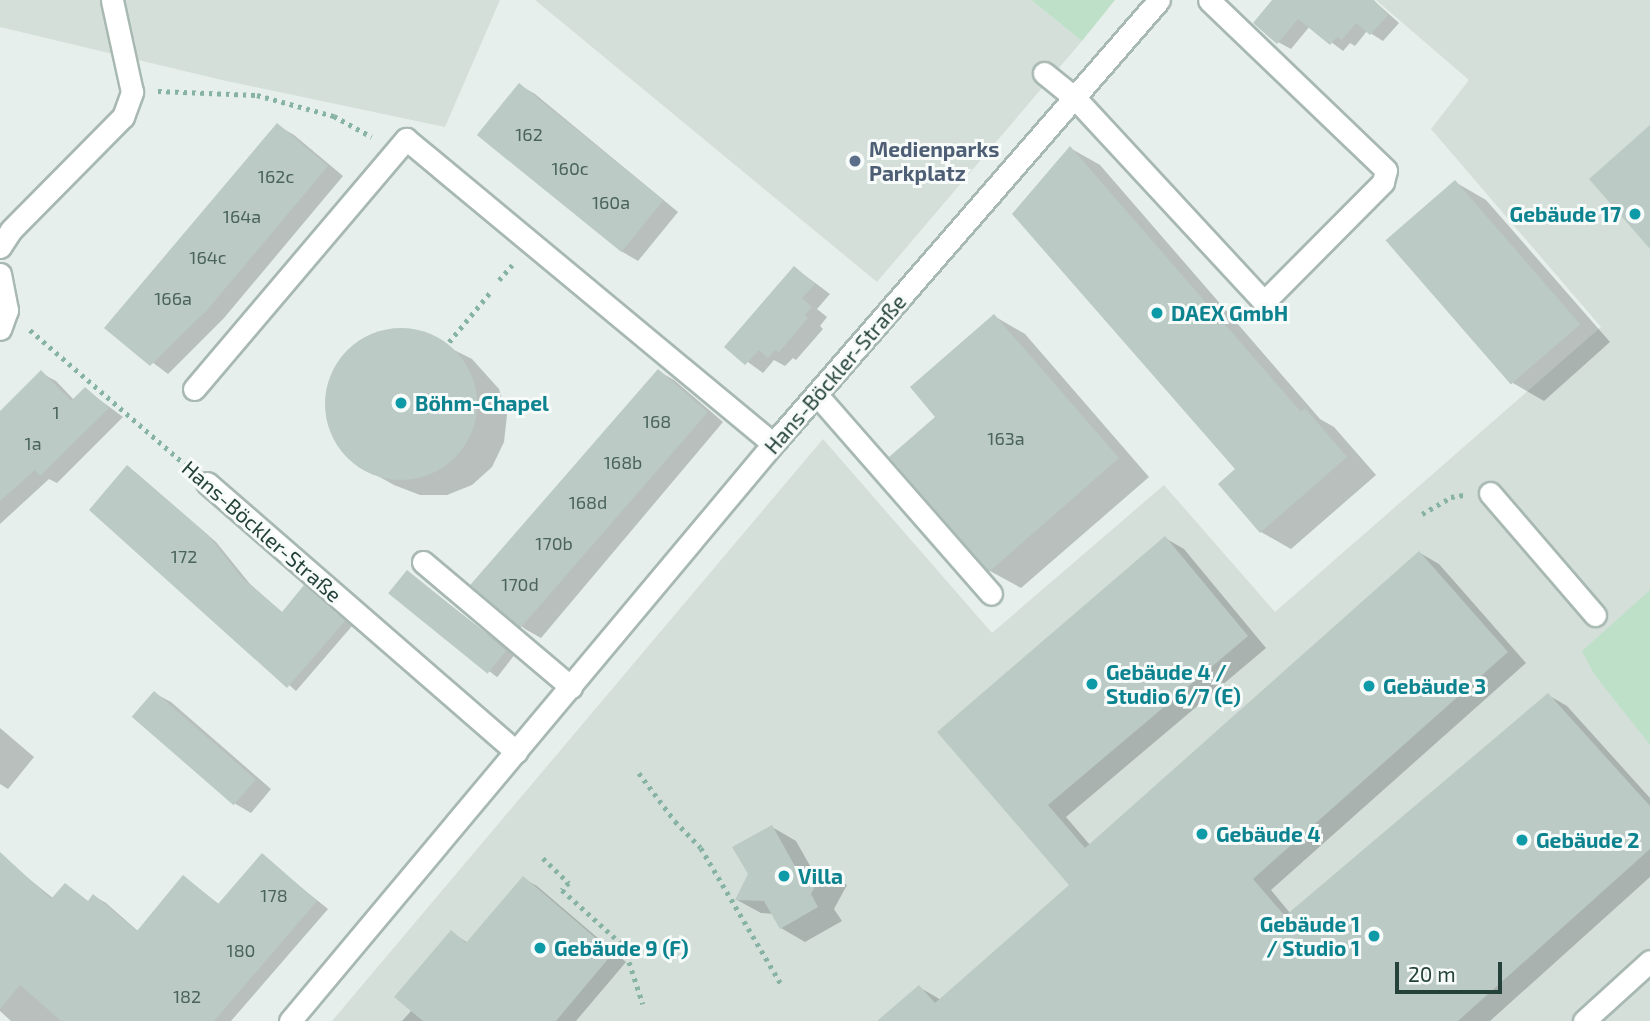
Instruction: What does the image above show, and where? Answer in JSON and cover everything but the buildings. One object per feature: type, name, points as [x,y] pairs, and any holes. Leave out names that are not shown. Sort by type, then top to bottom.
[{"type":"street","points":[[0,247],[11,230],[123,117],[132,92],[112,0]]},
{"type":"street","name":"Hans-Böckler-Straße","points":[[290,1021],[773,444],[1159,0]]},
{"type":"street","points":[[1044,72],[1075,99],[1157,185],[1260,301],[1268,300],[1383,181],[1385,170],[1209,0]]},
{"type":"street","points":[[194,389],[406,139],[773,444]]},
{"type":"street","points":[[0,274],[4,319]]},
{"type":"street","points":[[817,395],[991,594]]},
{"type":"street","name":"Hans-Böckler-Straße","points":[[207,483],[516,752]]},
{"type":"street","points":[[1490,493],[1595,615]]},
{"type":"street","points":[[423,562],[571,687]]},
{"type":"street","points":[[1584,1021],[1650,961]]},
{"type":"path","points":[[132,92],[191,90],[257,95],[334,116],[397,150]]},
{"type":"path","points":[[499,280],[519,256]]},
{"type":"path","points":[[449,342],[492,290]]},
{"type":"path","name":"Hans-Böckler-Straße","points":[[4,319],[207,483]]},
{"type":"path","points":[[1422,514],[1451,497],[1490,493]]},
{"type":"path","points":[[639,773],[675,821],[701,848],[783,987]]},
{"type":"path","points":[[543,858],[569,883],[562,890],[624,946],[643,1004]]},
{"type":"shaded area","points":[[0,0],[500,0],[445,127],[222,80],[0,27]]},
{"type":"shaded area","name":"Medienparks Parkplatz","points":[[535,0],[1031,0],[1082,41],[877,282]]},
{"type":"shaded area","points":[[1376,0],[1650,0],[1650,1021],[332,1021],[823,439],[992,633],[1164,485],[1275,612],[1601,327],[1431,129],[1469,80]]},
{"type":"green space","points":[[1031,0],[1115,0],[1082,41]]},
{"type":"green space","points":[[1650,590],[1650,745],[1594,674],[1582,651]]},
{"type":"place","name":"Medienparks Parkplatz","points":[[855,161]]},
{"type":"place","name":"Gebäude 17","points":[[1635,214]]},
{"type":"place","name":"DAEX GmbH","points":[[1157,313]]},
{"type":"place","name":"Böhm-Chapel","points":[[401,403]]},
{"type":"place","name":"Gebäude 4 / Studio 6/7 (E)","points":[[1092,684]]},
{"type":"place","name":"Gebäude 3","points":[[1369,686]]},
{"type":"place","name":"Gebäude 4","points":[[1202,834]]},
{"type":"place","name":"Gebäude 2","points":[[1522,840]]},
{"type":"place","name":"Villa","points":[[784,876]]},
{"type":"place","name":"Gebäude 1 / Studio 1","points":[[1374,936]]},
{"type":"place","name":"Gebäude 9 (F)","points":[[540,948]]}]
